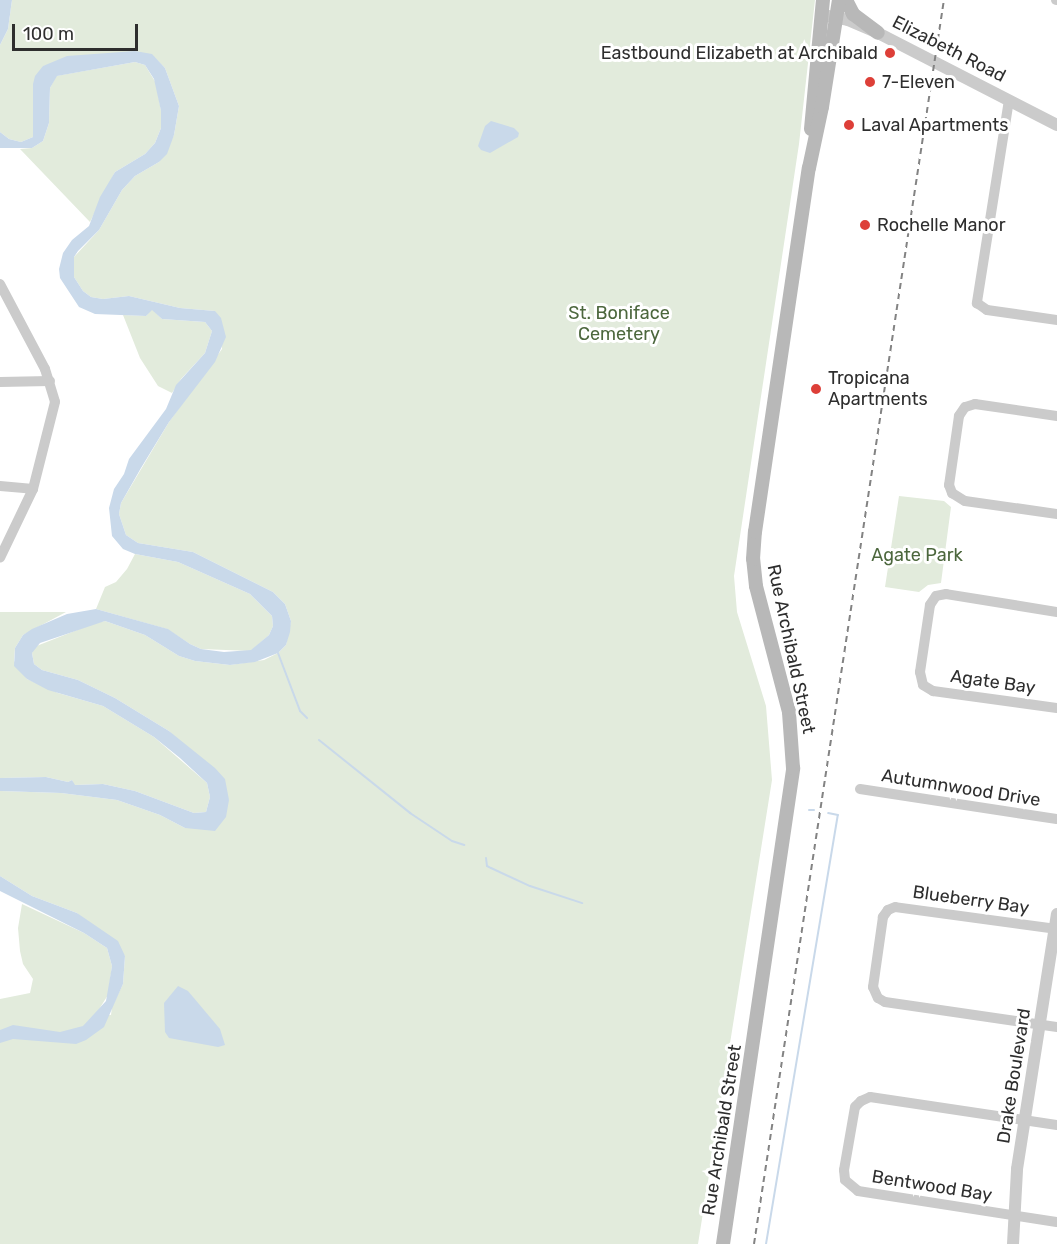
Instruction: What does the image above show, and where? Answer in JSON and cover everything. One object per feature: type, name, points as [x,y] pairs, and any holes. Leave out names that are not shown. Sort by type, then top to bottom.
[{"type":"main road","name":"Rue Archibald Street","points":[[809,168],[823,0]]},
{"type":"main road","name":"Rue Archibald Street","points":[[723,1244],[793,768],[789,711],[761,612],[753,559],[758,506],[809,168],[822,107],[839,0]]},
{"type":"main road","points":[[846,0],[853,14],[878,33]]},
{"type":"street","name":"Elizabeth Road","points":[[821,16],[836,17],[878,33],[1057,125]]},
{"type":"street","points":[[1009,100],[977,303],[987,310],[1057,320]]},
{"type":"street","points":[[0,284],[50,381],[55,402],[33,489],[0,558]]},
{"type":"street","points":[[0,382],[50,381]]},
{"type":"street","points":[[1057,416],[975,404],[965,407],[959,416],[949,485],[952,494],[965,501],[1057,514]]},
{"type":"street","points":[[0,486],[33,489]]},
{"type":"street","name":"Agate Bay","points":[[1057,612],[946,594],[936,596],[930,605],[920,672],[923,684],[933,691],[1057,708]]},
{"type":"street","name":"Autumnwood Drive","points":[[860,789],[1057,819]]},
{"type":"street","name":"Blueberry Bay","points":[[1056,929],[895,907],[888,910],[883,917],[873,980],[875,994],[885,1002],[1057,1027]]},
{"type":"street","name":"Drake Boulevard","points":[[1013,1244],[1017,1169],[1057,914]]},
{"type":"street","name":"Bentwood Bay","points":[[1057,1125],[870,1097],[855,1107],[844,1170],[845,1180],[858,1191],[1057,1222]]},
{"type":"green space","name":"St. Boniface Cemetery","points":[[12,0],[815,0],[799,144],[734,576],[737,612],[766,706],[772,780],[698,1244],[0,1244],[0,999],[30,993],[33,979],[23,964],[20,951],[18,928],[22,904],[84,933],[107,948],[112,966],[108,995],[96,1014],[111,1015],[112,1007],[123,984],[125,956],[77,913],[32,896],[0,876],[0,791],[61,793],[117,800],[160,815],[185,828],[229,800],[169,731],[115,698],[78,680],[42,670],[34,664],[32,653],[34,647],[105,621],[145,635],[179,656],[195,661],[230,665],[264,660],[278,653],[286,645],[291,621],[285,604],[273,592],[193,552],[138,543],[126,535],[119,514],[121,503],[169,422],[222,349],[215,311],[180,308],[129,296],[103,299],[91,297],[83,291],[74,277],[74,257],[99,230],[122,190],[135,176],[159,162],[174,135],[179,106],[165,68],[151,54],[43,66],[33,137],[21,142],[9,139],[0,132],[0,45],[8,29]]},
{"type":"green space","points":[[135,62],[145,65],[156,83],[161,111],[161,128],[155,143],[145,154],[115,172],[90,222],[20,149],[32,148],[43,141],[49,123],[50,88],[56,76]]},
{"type":"green space","points":[[152,309],[162,319],[205,322],[212,331],[205,353],[181,379],[172,393],[158,386],[140,358],[123,315],[146,316]]},
{"type":"green space","name":"Agate Park","points":[[899,496],[944,501],[951,507],[941,583],[928,585],[919,592],[885,587]]},
{"type":"green space","points":[[135,554],[178,562],[250,594],[272,616],[273,626],[269,635],[251,651],[201,649],[167,629],[96,609],[105,587],[116,582],[127,569]]},
{"type":"green space","points":[[0,612],[66,612],[23,635],[15,648],[14,661],[27,679],[58,693],[103,706],[154,737],[207,783],[210,797],[206,812],[194,813],[135,791],[103,784],[74,785],[72,780],[68,782],[46,777],[0,778]]},
{"type":"water","points":[[0,0],[12,0],[8,29],[0,45]]},
{"type":"water","points":[[135,51],[152,54],[165,68],[179,106],[174,135],[167,154],[159,162],[135,176],[122,190],[99,230],[78,251],[74,257],[74,277],[83,291],[91,297],[103,299],[129,296],[180,308],[215,311],[221,318],[226,337],[215,362],[169,422],[141,468],[121,503],[119,514],[126,535],[138,543],[193,552],[273,592],[285,604],[291,621],[290,632],[286,645],[278,653],[255,662],[230,665],[195,661],[179,656],[145,635],[105,621],[40,643],[32,653],[34,664],[42,670],[78,680],[115,698],[169,731],[215,768],[225,779],[229,800],[226,817],[215,831],[185,828],[160,815],[117,800],[61,793],[0,791],[0,778],[46,777],[68,782],[72,780],[75,785],[103,784],[135,791],[194,813],[206,812],[210,797],[207,783],[180,758],[154,737],[103,706],[48,690],[27,679],[14,666],[15,648],[23,635],[32,629],[67,614],[96,609],[168,629],[201,649],[224,652],[251,650],[269,635],[273,626],[272,616],[250,594],[178,562],[135,554],[123,549],[112,536],[109,508],[114,489],[124,474],[129,459],[166,409],[176,385],[205,353],[212,331],[205,322],[162,319],[152,310],[146,316],[95,314],[79,307],[60,278],[59,269],[63,253],[72,240],[89,226],[100,197],[115,172],[145,154],[155,143],[161,128],[161,111],[154,79],[145,65],[135,62],[57,76],[50,88],[49,123],[43,141],[32,148],[0,148],[0,132],[9,139],[21,142],[33,137],[33,84],[35,76],[43,66],[67,56]]},
{"type":"water","points":[[491,121],[514,128],[519,133],[518,137],[490,153],[481,150],[478,146],[485,126]]},
{"type":"water","points":[[0,876],[32,896],[77,913],[118,941],[125,956],[123,984],[104,1027],[86,1040],[76,1044],[13,1039],[0,1043],[0,1030],[13,1025],[60,1032],[83,1026],[106,1001],[112,966],[107,948],[84,933],[0,891]]},
{"type":"water","points":[[178,986],[188,991],[220,1029],[225,1045],[218,1047],[169,1038],[165,1032],[164,1003]]},
{"type":"waterway","points":[[278,653],[300,711],[307,718]]},
{"type":"waterway","points":[[319,740],[410,813],[452,841],[464,845]]},
{"type":"waterway","points":[[809,810],[814,810]]},
{"type":"waterway","points":[[766,1244],[838,815],[828,813]]},
{"type":"waterway","points":[[486,858],[487,866],[491,868],[530,886],[582,903]]},
{"type":"railway","points":[[754,1244],[944,0]]},
{"type":"place","name":"Eastbound Elizabeth at Archibald","points":[[890,53]]},
{"type":"place","name":"7-Eleven","points":[[870,82]]},
{"type":"place","name":"Laval Apartments","points":[[849,125]]},
{"type":"place","name":"Rochelle Manor","points":[[865,225]]},
{"type":"place","name":"Tropicana Apartments","points":[[816,389]]}]
